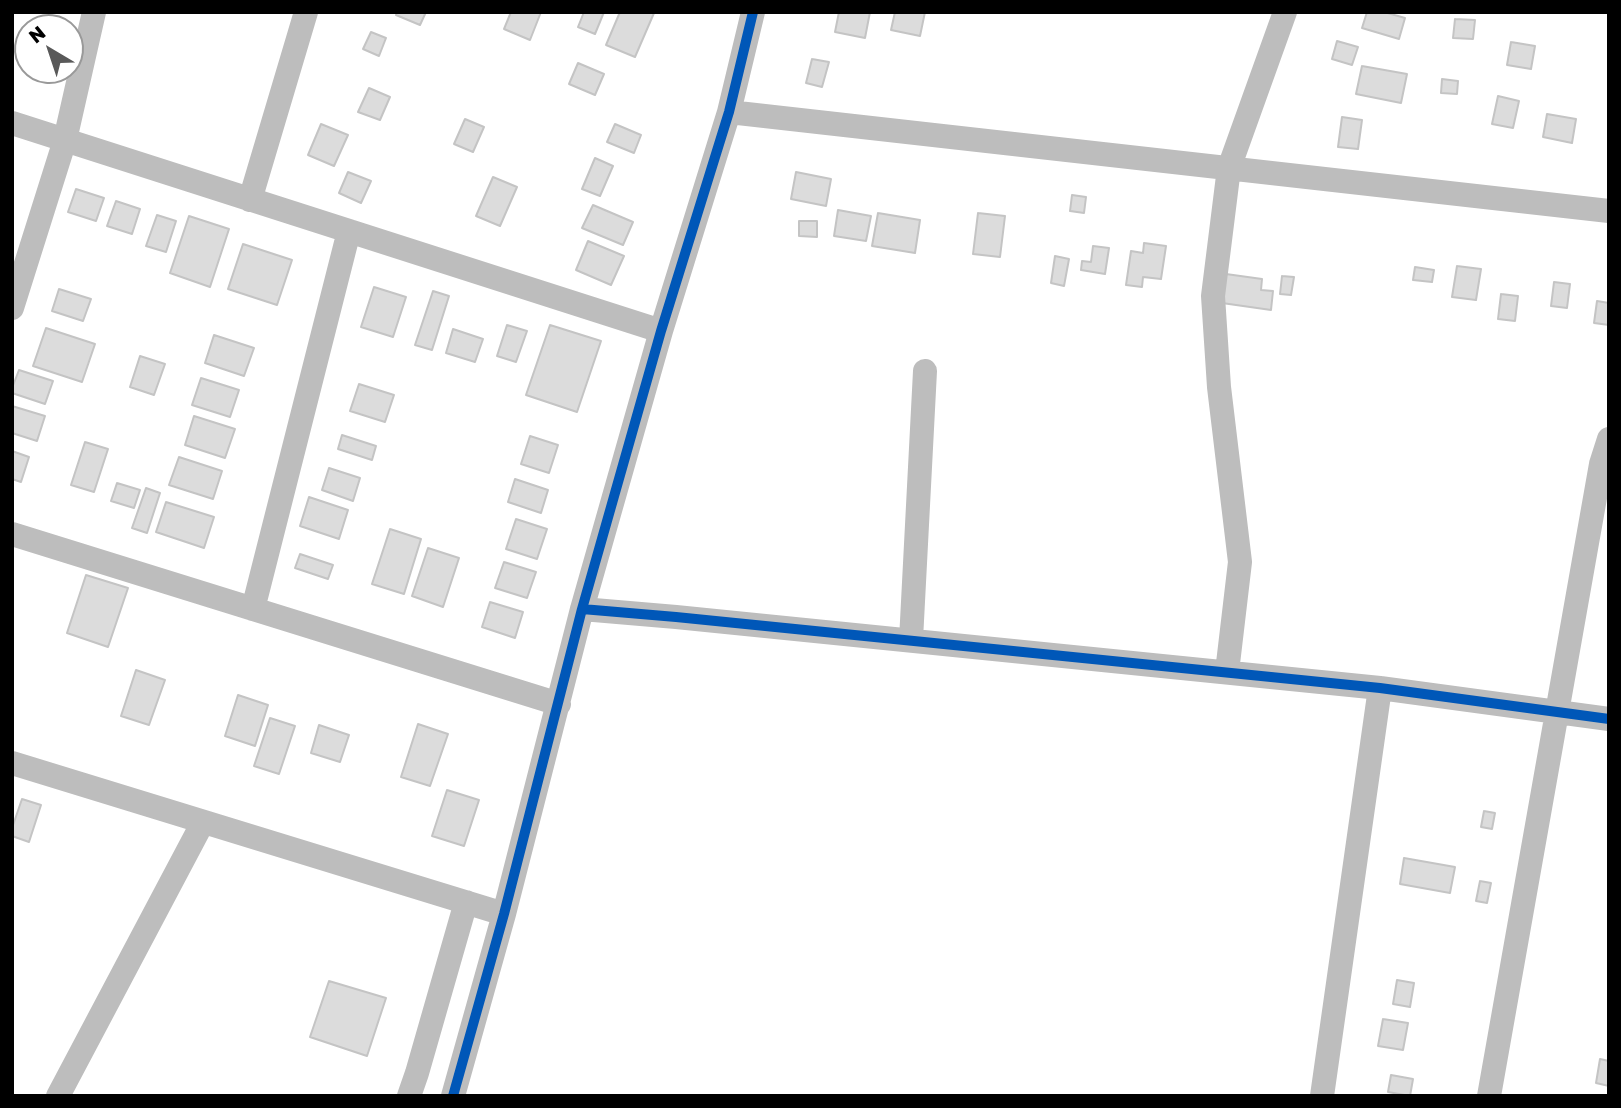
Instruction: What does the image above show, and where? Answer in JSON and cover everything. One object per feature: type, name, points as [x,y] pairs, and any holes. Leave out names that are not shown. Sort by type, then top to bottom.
[{"type":"street","points":[[12,308],[65,140],[94,12]]},
{"type":"street","points":[[250,200],[306,12]]},
{"type":"street","points":[[453,1096],[504,914],[582,609],[661,331],[729,112],[753,12]]},
{"type":"street","points":[[1227,671],[1240,562],[1219,387],[1213,296],[1229,168],[1285,12]]},
{"type":"street","points":[[729,112],[1609,211]]},
{"type":"street","points":[[12,123],[661,331]]},
{"type":"street","points":[[253,609],[349,231]]},
{"type":"street","points":[[911,640],[925,371]]},
{"type":"street","points":[[1489,1096],[1601,464],[1609,439]]},
{"type":"street","points":[[12,534],[559,704]]},
{"type":"street","points":[[582,609],[1227,671],[1380,688],[1609,719]]},
{"type":"street","points":[[1322,1096],[1380,688]]},
{"type":"street","points":[[12,763],[504,914]]},
{"type":"street","points":[[58,1096],[204,822]]},
{"type":"street","points":[[409,1096],[466,902]]},
{"type":"building","points":[[397,12],[426,12],[420,25],[396,15]]},
{"type":"building","points":[[511,12],[541,12],[530,40],[504,29]]},
{"type":"building","points":[[584,12],[604,12],[595,34],[578,27]]},
{"type":"building","points":[[620,12],[654,13],[635,57],[606,45]]},
{"type":"building","points":[[839,12],[870,12],[865,38],[835,32]]},
{"type":"building","points":[[895,12],[925,12],[920,36],[891,30]]},
{"type":"building","points":[[1367,12],[1384,12],[1405,18],[1399,39],[1362,28]]},
{"type":"building","points":[[1455,19],[1475,20],[1473,39],[1453,38]]},
{"type":"building","points":[[371,32],[386,38],[379,56],[363,49]]},
{"type":"building","points":[[1337,41],[1358,47],[1352,65],[1332,59]]},
{"type":"building","points":[[1511,42],[1535,46],[1531,69],[1507,65]]},
{"type":"building","points":[[812,59],[829,62],[822,87],[806,83]]},
{"type":"building","points":[[578,63],[604,74],[595,95],[569,84]]},
{"type":"building","points":[[1362,66],[1407,74],[1401,103],[1356,94]]},
{"type":"building","points":[[1442,79],[1458,81],[1457,94],[1441,93]]},
{"type":"building","points":[[369,88],[390,97],[380,120],[358,112]]},
{"type":"building","points":[[1498,96],[1519,101],[1513,128],[1492,124]]},
{"type":"building","points":[[1547,114],[1576,119],[1572,143],[1543,137]]},
{"type":"building","points":[[1342,117],[1362,120],[1358,149],[1338,147]]},
{"type":"building","points":[[465,119],[484,127],[473,152],[454,144]]},
{"type":"building","points":[[321,124],[348,135],[334,166],[308,155]]},
{"type":"building","points":[[615,124],[641,135],[634,153],[607,142]]},
{"type":"building","points":[[595,158],[613,166],[600,196],[582,189]]},
{"type":"building","points":[[348,172],[371,181],[361,203],[339,193]]},
{"type":"building","points":[[796,172],[831,179],[826,206],[791,199]]},
{"type":"building","points":[[493,177],[517,187],[500,226],[476,216]]},
{"type":"building","points":[[76,189],[104,198],[96,221],[68,212]]},
{"type":"building","points":[[1072,195],[1086,197],[1084,213],[1070,211]]},
{"type":"building","points":[[116,201],[140,209],[132,234],[107,226]]},
{"type":"building","points":[[593,205],[633,222],[623,245],[582,228]]},
{"type":"building","points":[[838,210],[871,216],[866,241],[834,236]]},
{"type":"building","points":[[878,213],[920,220],[915,253],[872,246]]},
{"type":"building","points":[[978,213],[1005,216],[1000,257],[973,254]]},
{"type":"building","points":[[157,215],[176,221],[166,252],[146,246]]},
{"type":"building","points":[[189,216],[229,229],[210,287],[170,273]]},
{"type":"building","points":[[799,221],[817,221],[817,237],[799,236]]},
{"type":"building","points":[[588,241],[624,256],[611,285],[576,270]]},
{"type":"building","points":[[1144,243],[1166,246],[1161,279],[1143,277],[1142,287],[1126,285],[1131,251],[1143,253]]},
{"type":"building","points":[[243,244],[292,260],[277,305],[228,289]]},
{"type":"building","points":[[1093,246],[1109,248],[1105,274],[1081,270],[1082,261],[1091,262]]},
{"type":"building","points":[[1055,256],[1069,259],[1064,286],[1051,283]]},
{"type":"building","points":[[1457,266],[1481,269],[1476,300],[1452,297]]},
{"type":"building","points":[[1415,267],[1434,270],[1432,282],[1413,280]]},
{"type":"building","points":[[1226,274],[1262,279],[1261,290],[1273,291],[1271,310],[1222,303]]},
{"type":"building","points":[[1282,276],[1294,277],[1291,295],[1280,294]]},
{"type":"building","points":[[1554,282],[1570,284],[1567,308],[1551,306]]},
{"type":"building","points":[[374,287],[406,297],[393,337],[361,327]]},
{"type":"building","points":[[59,289],[91,299],[83,321],[52,311]]},
{"type":"building","points":[[433,291],[449,296],[432,350],[415,345]]},
{"type":"building","points":[[1501,294],[1518,296],[1515,321],[1498,319]]},
{"type":"building","points":[[1597,301],[1609,303],[1609,325],[1594,323]]},
{"type":"building","points":[[507,325],[527,331],[516,362],[497,356]]},
{"type":"building","points":[[550,325],[601,341],[577,412],[526,395]]},
{"type":"building","points":[[46,328],[95,344],[82,382],[33,366]]},
{"type":"building","points":[[453,329],[483,339],[475,362],[446,353]]},
{"type":"building","points":[[214,335],[254,348],[244,376],[205,363]]},
{"type":"building","points":[[140,356],[165,364],[154,395],[130,387]]},
{"type":"building","points":[[19,370],[53,381],[45,404],[12,393]]},
{"type":"building","points":[[201,378],[239,390],[230,417],[192,405]]},
{"type":"building","points":[[359,384],[394,395],[385,422],[350,411]]},
{"type":"building","points":[[12,406],[45,416],[37,441],[12,433]]},
{"type":"building","points":[[194,416],[235,429],[225,458],[185,445]]},
{"type":"building","points":[[342,435],[376,446],[372,460],[338,449]]},
{"type":"building","points":[[530,436],[558,445],[549,473],[521,464]]},
{"type":"building","points":[[85,442],[108,449],[94,492],[71,485]]},
{"type":"building","points":[[12,451],[29,457],[21,482],[12,479]]},
{"type":"building","points":[[179,457],[222,471],[213,499],[169,485]]},
{"type":"building","points":[[329,468],[360,478],[353,501],[322,490]]},
{"type":"building","points":[[515,479],[548,490],[541,513],[508,502]]},
{"type":"building","points":[[117,483],[140,490],[134,508],[111,501]]},
{"type":"building","points":[[146,488],[160,493],[147,533],[132,528]]},
{"type":"building","points":[[309,497],[348,510],[339,539],[300,526]]},
{"type":"building","points":[[166,502],[214,517],[204,548],[156,532]]},
{"type":"building","points":[[516,519],[547,529],[537,559],[506,549]]},
{"type":"building","points":[[390,529],[421,539],[404,594],[372,584]]},
{"type":"building","points":[[428,548],[459,558],[443,607],[412,596]]},
{"type":"building","points":[[300,554],[333,565],[328,579],[295,568]]},
{"type":"building","points":[[504,562],[536,572],[527,598],[495,588]]},
{"type":"building","points":[[86,575],[128,588],[108,647],[67,633]]},
{"type":"building","points":[[490,602],[523,612],[515,638],[482,627]]},
{"type":"building","points":[[136,670],[165,680],[149,725],[121,716]]},
{"type":"building","points":[[238,695],[268,705],[255,746],[225,736]]},
{"type":"building","points":[[270,718],[295,726],[279,774],[254,766]]},
{"type":"building","points":[[418,724],[448,734],[430,786],[401,777]]},
{"type":"building","points":[[319,725],[349,735],[340,762],[311,753]]},
{"type":"building","points":[[447,790],[479,800],[464,846],[432,836]]},
{"type":"building","points":[[22,799],[41,805],[29,842],[12,836]]},
{"type":"building","points":[[1484,811],[1495,813],[1492,829],[1481,827]]},
{"type":"building","points":[[1404,858],[1455,867],[1450,893],[1400,884]]},
{"type":"building","points":[[1480,881],[1491,883],[1487,903],[1476,901]]},
{"type":"building","points":[[1397,980],[1414,983],[1410,1007],[1393,1004]]},
{"type":"building","points":[[329,981],[386,998],[367,1056],[310,1037]]},
{"type":"building","points":[[1383,1019],[1408,1023],[1403,1050],[1378,1046]]},
{"type":"building","points":[[1600,1059],[1609,1061],[1609,1086],[1596,1083]]},
{"type":"building","points":[[1391,1075],[1413,1079],[1410,1096],[1388,1092]]},
{"type":"cycle path","points":[[453,1096],[504,914],[582,609],[661,331],[729,112],[753,12]]},
{"type":"cycle path","points":[[582,609],[1380,688],[1609,719]]}]
